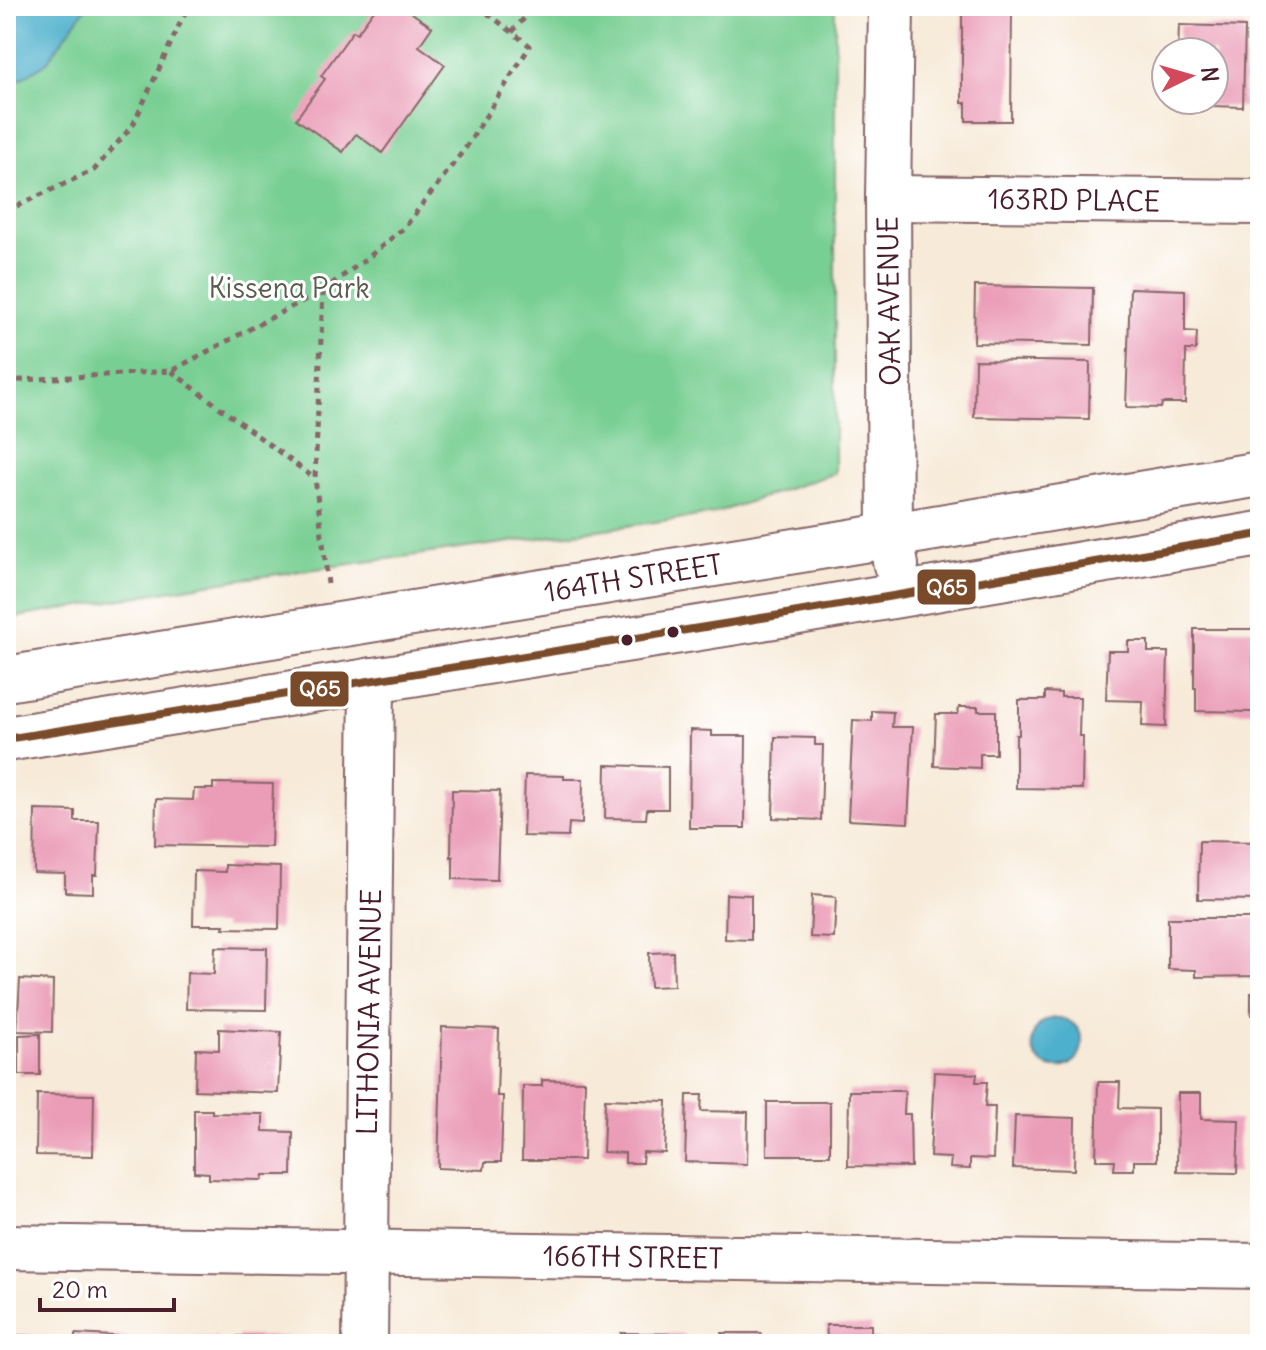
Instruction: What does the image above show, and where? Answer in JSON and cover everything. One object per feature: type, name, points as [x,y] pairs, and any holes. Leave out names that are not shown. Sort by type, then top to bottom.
[{"type":"street","name":"OAK AVENUE","points":[[891,6],[888,198],[890,536],[901,595]]},
{"type":"street","name":"163RD PLACE","points":[[888,198],[1260,202]]},
{"type":"street","name":"164TH STREET","points":[[6,679],[1260,474]]},
{"type":"street","points":[[6,739],[1260,534]]},
{"type":"street","name":"LITHONIA AVENUE","points":[[365,1344],[372,680]]},
{"type":"street","name":"166TH STREET","points":[[6,1247],[1260,1266]]},
{"type":"path","points":[[6,211],[94,170],[133,125],[188,6],[212,10],[216,6]]},
{"type":"path","points":[[6,381],[171,371],[323,290],[365,260],[405,227],[467,146],[530,46],[478,6]]},
{"type":"path","points":[[512,32],[535,6]]},
{"type":"path","points":[[323,290],[315,478],[328,585]]},
{"type":"path","points":[[171,371],[315,478]]},
{"type":"green space","name":"Kissena Park","points":[[6,6],[835,6],[835,473],[713,514],[214,583],[6,619]]},
{"type":"water","points":[[6,6],[87,6],[46,63],[6,88]]},
{"type":"water","points":[[1057,1018],[1075,1025],[1082,1043],[1075,1061],[1057,1068],[1039,1061],[1032,1043],[1039,1025]]},
{"type":"building","points":[[377,6],[402,6],[432,27],[419,46],[445,65],[382,153],[356,134],[343,152],[296,119],[325,79],[321,76],[353,31],[357,33]]},
{"type":"building","points":[[962,6],[1012,6],[1011,121],[966,121],[966,103],[962,103]]},
{"type":"building","points":[[1179,25],[1245,27],[1243,107],[1230,107],[1230,36],[1179,36]]},
{"type":"building","points":[[1257,263],[1260,263],[1260,324],[1256,324]]},
{"type":"building","points":[[975,286],[1093,288],[1092,345],[974,343]]},
{"type":"building","points":[[1130,288],[1185,290],[1185,331],[1197,332],[1196,350],[1186,350],[1185,403],[1162,403],[1161,408],[1126,407]]},
{"type":"building","points":[[975,360],[1090,362],[1089,419],[974,417]]},
{"type":"building","points":[[1194,629],[1253,629],[1254,712],[1196,711]]},
{"type":"building","points":[[1128,641],[1148,641],[1148,652],[1168,652],[1166,727],[1142,726],[1143,701],[1106,700],[1108,651],[1128,651]]},
{"type":"building","points":[[1045,692],[1061,693],[1061,697],[1080,697],[1082,789],[1016,788],[1019,700],[1045,700]]},
{"type":"building","points":[[959,707],[996,711],[996,754],[980,754],[980,768],[934,766],[936,714],[958,714]]},
{"type":"building","points":[[872,711],[893,712],[892,727],[913,727],[908,823],[848,820],[853,720],[872,721]]},
{"type":"building","points":[[690,730],[712,731],[712,736],[746,736],[745,828],[689,828]]},
{"type":"building","points":[[775,737],[815,738],[815,745],[823,745],[821,820],[773,818]]},
{"type":"building","points":[[606,765],[668,767],[668,809],[647,809],[646,819],[605,818]]},
{"type":"building","points":[[525,775],[583,779],[582,824],[569,823],[568,837],[523,836]]},
{"type":"building","points":[[213,783],[273,784],[271,847],[155,845],[156,799],[193,800],[194,789],[213,789]]},
{"type":"building","points":[[452,790],[500,791],[497,880],[453,879]]},
{"type":"building","points":[[35,810],[75,811],[75,821],[99,821],[97,875],[93,875],[93,893],[65,892],[65,874],[34,873]]},
{"type":"building","points":[[1199,841],[1260,842],[1260,900],[1198,899]]},
{"type":"building","points":[[225,865],[280,867],[279,929],[193,925],[194,871],[225,872]]},
{"type":"building","points":[[726,894],[751,895],[751,940],[725,939]]},
{"type":"building","points":[[812,895],[836,897],[834,938],[810,937]]},
{"type":"building","points":[[1168,918],[1260,918],[1260,976],[1196,977],[1196,970],[1168,969]]},
{"type":"building","points":[[215,947],[267,948],[266,1010],[186,1009],[187,973],[214,974]]},
{"type":"building","points":[[673,952],[674,986],[650,987],[649,953]]},
{"type":"building","points":[[20,979],[53,981],[52,1032],[17,1031]]},
{"type":"building","points":[[1251,993],[1260,993],[1260,1015],[1251,1015]]},
{"type":"building","points":[[442,1027],[499,1029],[497,1096],[503,1096],[501,1162],[485,1162],[484,1170],[438,1168]]},
{"type":"building","points":[[219,1029],[281,1032],[278,1093],[195,1090],[196,1049],[219,1050]]},
{"type":"building","points":[[40,1034],[40,1075],[19,1075],[19,1035]]},
{"type":"building","points":[[934,1072],[977,1074],[976,1082],[987,1082],[985,1107],[995,1107],[993,1159],[970,1158],[970,1169],[950,1168],[951,1158],[930,1157]]},
{"type":"building","points":[[542,1080],[585,1081],[583,1160],[522,1160],[523,1086],[542,1086]]},
{"type":"building","points":[[1098,1082],[1120,1082],[1119,1108],[1157,1109],[1157,1161],[1134,1161],[1134,1170],[1114,1170],[1115,1160],[1096,1160]]},
{"type":"building","points":[[849,1091],[905,1091],[904,1114],[910,1114],[911,1167],[848,1166]]},
{"type":"building","points":[[1178,1093],[1201,1093],[1201,1119],[1239,1120],[1237,1173],[1177,1172]]},
{"type":"building","points":[[6,1094],[12,1094],[10,1154],[6,1154]]},
{"type":"building","points":[[37,1094],[94,1095],[93,1156],[36,1155]]},
{"type":"building","points":[[687,1095],[702,1095],[701,1111],[748,1112],[747,1164],[685,1162]]},
{"type":"building","points":[[605,1099],[667,1101],[665,1153],[643,1152],[642,1163],[625,1163],[625,1153],[603,1152]]},
{"type":"building","points":[[767,1102],[830,1102],[830,1155],[767,1155]]},
{"type":"building","points":[[194,1110],[263,1114],[263,1131],[293,1132],[292,1175],[263,1175],[262,1180],[209,1179],[209,1173],[194,1172]]},
{"type":"building","points":[[1015,1116],[1075,1118],[1074,1170],[1013,1168]]},
{"type":"building","points":[[826,1325],[871,1325],[871,1339],[879,1339],[879,1344],[816,1344],[816,1337],[827,1337]]},
{"type":"building","points":[[621,1333],[684,1334],[684,1344],[621,1344]]},
{"type":"building","points":[[722,1333],[761,1333],[760,1344],[721,1344]]},
{"type":"building","points":[[75,1334],[131,1337],[131,1344],[75,1344]]},
{"type":"building","points":[[6,1335],[49,1336],[49,1344],[6,1344]]},
{"type":"building","points":[[238,1336],[295,1337],[295,1344],[238,1344]]},
{"type":"building","points":[[153,1337],[217,1337],[217,1344],[153,1344]]},
{"type":"building","points":[[922,1340],[941,1340],[941,1344],[922,1344]]},
{"type":"transit line","name":"Q65","points":[[6,739],[780,615],[1260,534]]}]
